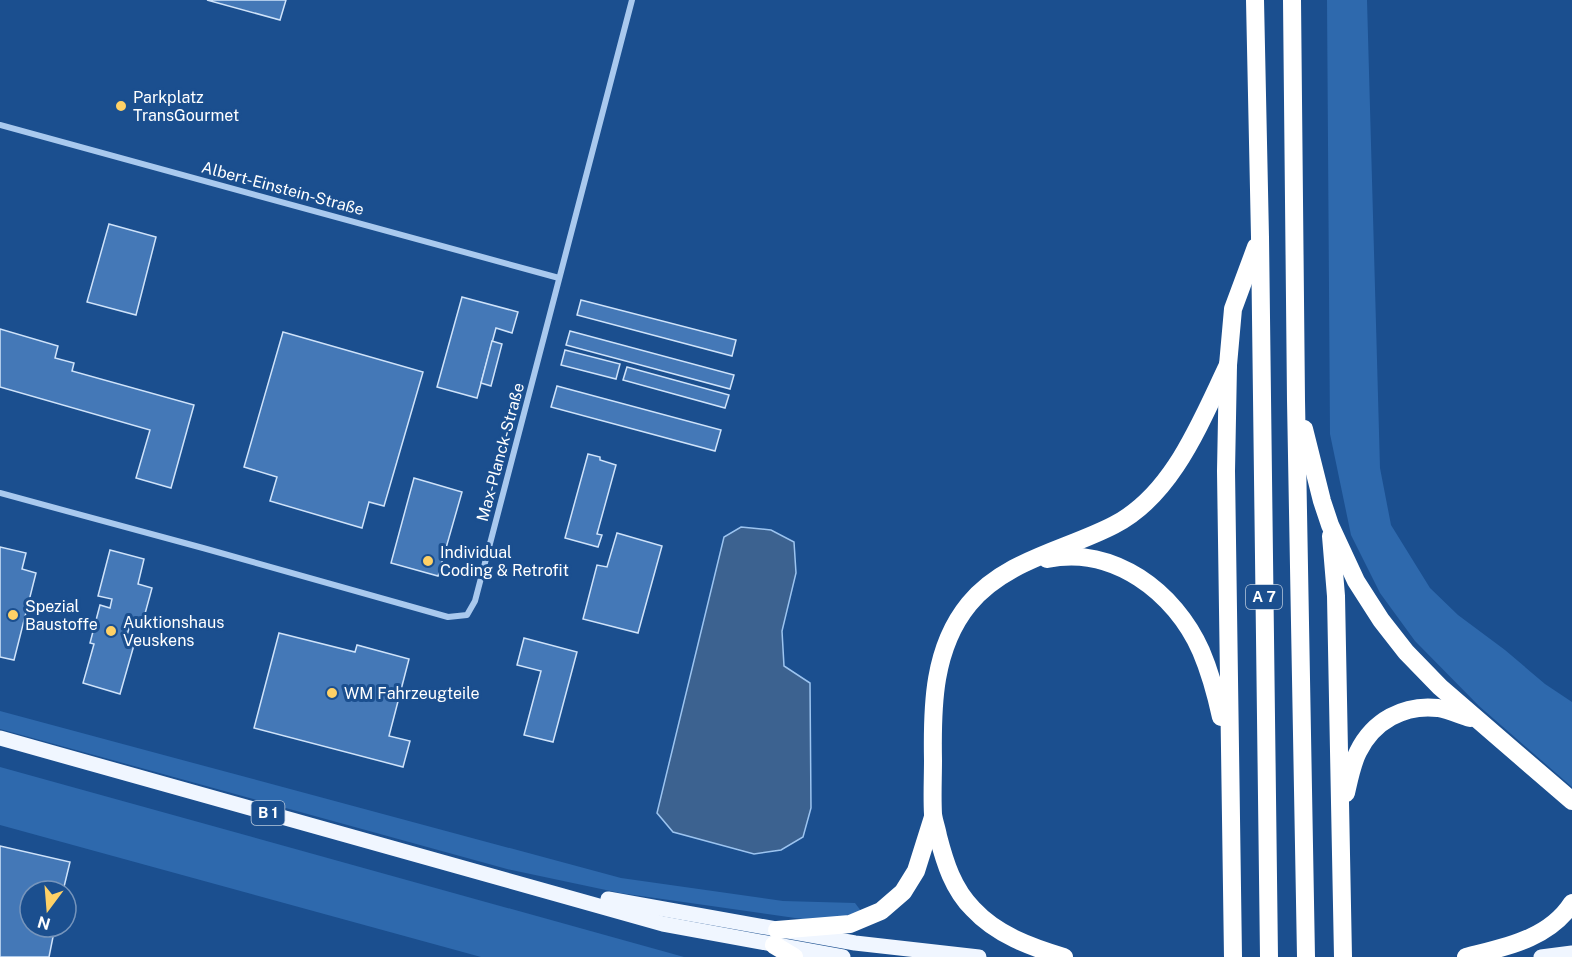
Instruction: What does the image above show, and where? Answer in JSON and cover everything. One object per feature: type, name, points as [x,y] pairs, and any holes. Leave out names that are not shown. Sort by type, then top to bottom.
[{"type":"highway","name":"A 7","points":[[1255,0],[1269,957]]},
{"type":"highway","name":"A 7","points":[[1292,0],[1296,400],[1306,957]]},
{"type":"highway","points":[[1233,957],[1226,471],[1228,365],[1233,309],[1260,237]]},
{"type":"highway","points":[[1064,957],[1004,934],[973,909],[954,884],[943,857],[933,815],[933,720],[940,660],[951,632],[967,606],[984,587],[1007,572],[1116,524],[1144,504],[1167,478],[1191,440],[1228,365]]},
{"type":"highway","points":[[1296,400],[1330,525],[1356,581],[1380,620],[1406,652],[1440,687],[1572,801]]},
{"type":"highway","points":[[1330,525],[1336,596],[1342,957]]},
{"type":"highway","points":[[1028,562],[1075,556],[1098,559],[1119,566],[1140,577],[1159,592],[1188,627],[1200,649],[1214,685],[1230,756]]},
{"type":"highway","points":[[1340,810],[1358,752],[1372,731],[1392,715],[1413,708],[1439,708],[1477,720]]},
{"type":"highway","points":[[1552,784],[1572,812]]},
{"type":"highway","points":[[775,937],[850,924],[881,911],[903,892],[916,871],[933,815]]},
{"type":"highway","points":[[1466,957],[1526,941],[1548,928],[1572,903]]},
{"type":"highway","points":[[775,937],[794,957]]},
{"type":"main road","name":"B 1","points":[[0,738],[537,888],[666,908],[843,957]]},
{"type":"main road","name":"B 1","points":[[775,937],[866,944],[979,957]]},
{"type":"main road","points":[[1541,957],[1572,953]]},
{"type":"street","name":"Max-Planck-Straße","points":[[0,493],[448,617],[466,615],[475,601],[632,0]]},
{"type":"street","name":"Albert-Einstein-Straße","points":[[0,125],[559,278]]},
{"type":"shaded area","points":[[1327,0],[1367,0],[1380,468],[1391,525],[1430,588],[1458,615],[1545,684],[1572,702],[1572,787],[1479,706],[1415,641],[1380,593],[1351,535],[1330,434]]},
{"type":"shaded area","points":[[741,527],[771,530],[794,542],[796,573],[782,631],[784,666],[810,683],[811,808],[803,837],[781,850],[754,854],[673,832],[657,813],[724,537]]},
{"type":"shaded area","points":[[0,711],[621,878],[783,901],[855,903],[861,911],[836,919],[802,919],[620,893],[507,869],[0,729]]},
{"type":"shaded area","points":[[0,767],[684,957],[481,957],[0,825]]},
{"type":"building","points":[[207,0],[286,0],[280,20]]},
{"type":"building","points":[[109,224],[156,237],[136,315],[87,302]]},
{"type":"building","points":[[462,297],[518,312],[512,333],[496,328],[477,398],[437,387]]},
{"type":"building","points":[[581,300],[736,340],[732,356],[577,315]]},
{"type":"building","points":[[0,329],[58,346],[55,358],[74,363],[72,371],[194,405],[171,488],[136,478],[150,430],[0,387]]},
{"type":"building","points":[[570,331],[734,375],[730,389],[566,345]]},
{"type":"building","points":[[283,332],[423,372],[384,506],[369,502],[362,528],[270,501],[277,477],[244,467]]},
{"type":"building","points":[[492,341],[502,344],[491,386],[481,383]]},
{"type":"building","points":[[565,350],[620,364],[616,379],[561,365]]},
{"type":"building","points":[[627,367],[729,395],[725,408],[623,380]]},
{"type":"building","points":[[557,386],[721,430],[715,451],[551,407]]},
{"type":"building","points":[[588,454],[616,465],[597,534],[602,535],[598,547],[565,538]]},
{"type":"building","points":[[414,478],[462,492],[438,576],[391,563]]},
{"type":"building","points":[[617,533],[662,546],[638,633],[583,619],[597,565],[607,567]]},
{"type":"building","name":"Spezial Baustoffe","points":[[0,547],[26,553],[22,569],[36,573],[14,660],[0,657]]},
{"type":"building","name":"Auktionshaus Veuskens","points":[[110,550],[144,559],[138,584],[152,588],[143,621],[132,618],[125,642],[134,645],[120,694],[83,683],[94,644],[90,643],[100,605],[110,608],[112,599],[98,596]]},
{"type":"building","name":"WM Fahrzeugteile","points":[[279,633],[355,652],[357,645],[409,659],[389,736],[410,741],[403,767],[254,728]]},
{"type":"building","points":[[524,638],[577,652],[553,742],[524,735],[541,671],[517,665]]},
{"type":"building","points":[[0,846],[70,862],[66,879],[18,879],[18,939],[53,939],[49,957],[0,957]]},
{"type":"place","name":"Parkplatz TransGourmet","points":[[121,106]]},
{"type":"place","name":"Individual Coding & Retrofit","points":[[428,561]]},
{"type":"place","name":"Spezial Baustoffe","points":[[13,615]]},
{"type":"place","name":"Auktionshaus Veuskens","points":[[111,631]]},
{"type":"place","name":"WM Fahrzeugteile","points":[[332,693]]}]
